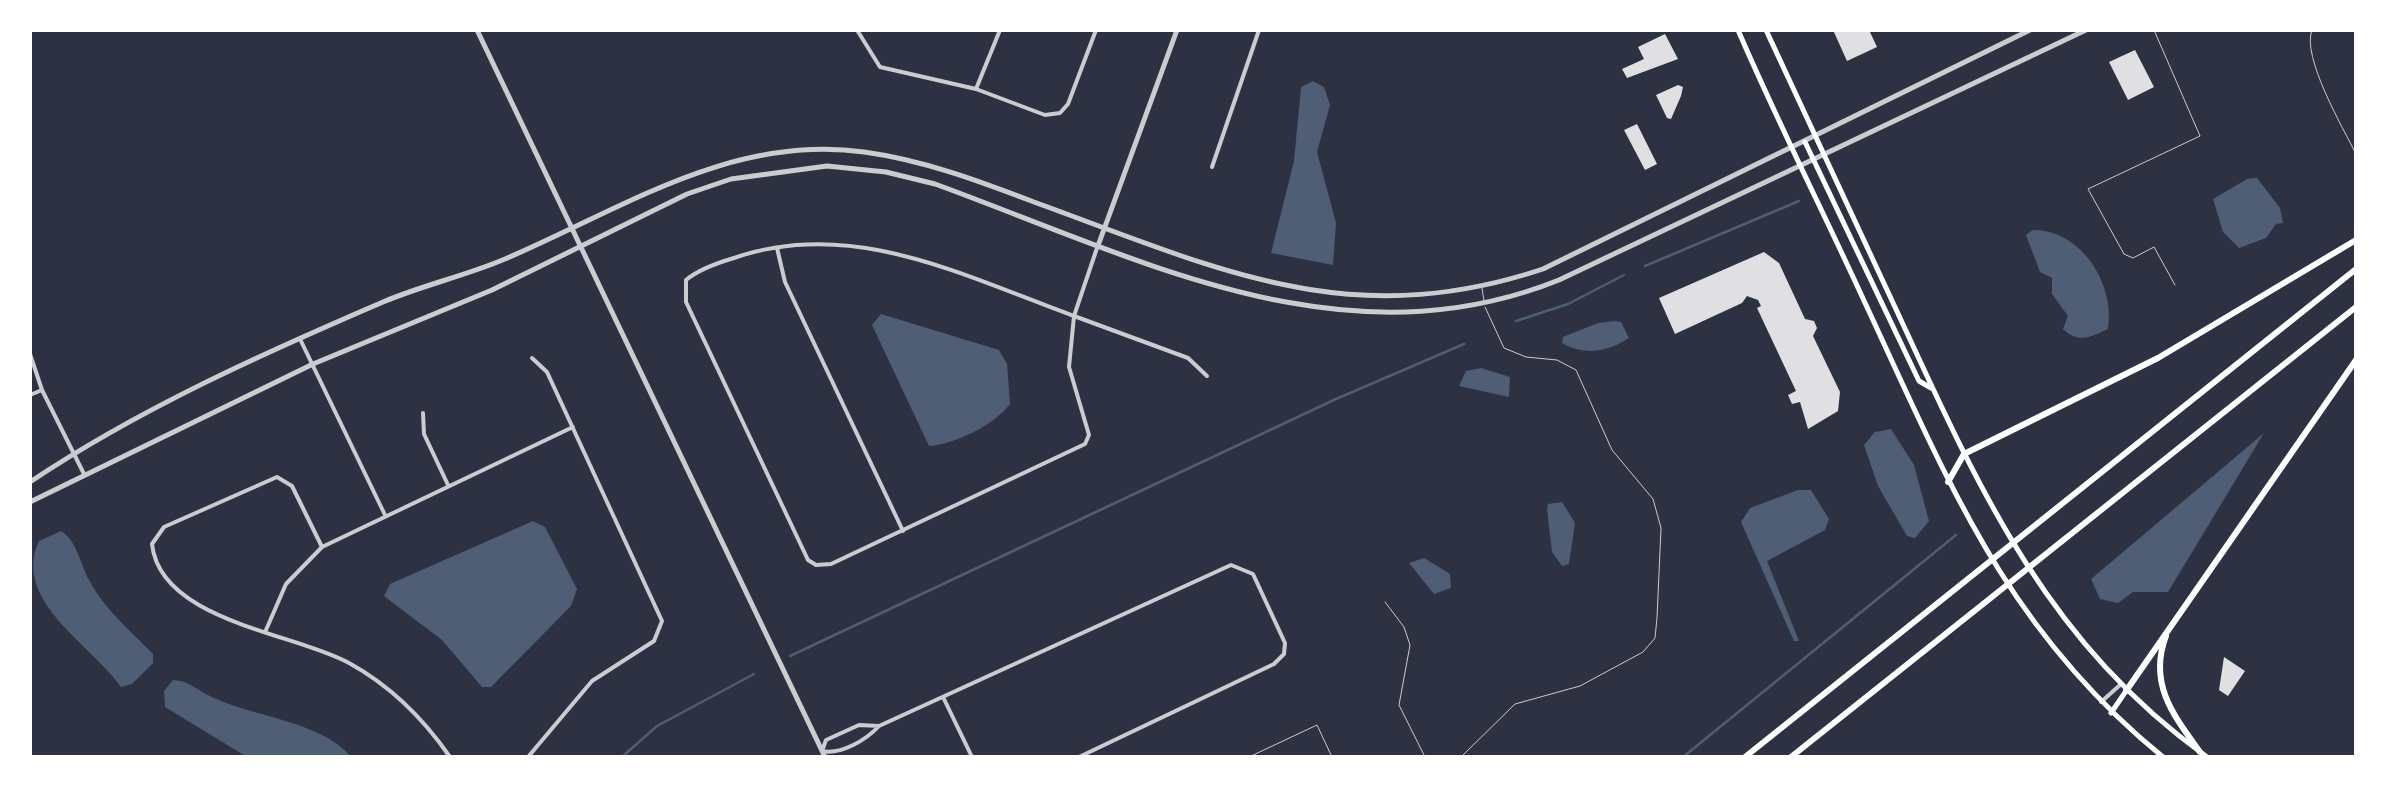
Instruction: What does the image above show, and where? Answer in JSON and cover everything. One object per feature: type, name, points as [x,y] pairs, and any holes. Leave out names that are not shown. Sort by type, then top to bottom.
[{"type":"highway","points":[[1948,482],[1964,454],[2158,358],[2356,240]]},
{"type":"highway","points":[[1745,757],[2356,269]]},
{"type":"highway","points":[[1791,757],[2356,307]]},
{"type":"highway","points":[[2123,688],[2356,360]]},
{"type":"highway","points":[[2170,626],[2159,655],[2162,696],[2203,754]]},
{"type":"main road","points":[[1738,30],[1948,482],[2014,600],[2101,703],[2163,757]]},
{"type":"main road","points":[[1766,30],[1964,454],[2032,579],[2123,688],[2203,754]]},
{"type":"main road","points":[[1804,142],[1919,380],[1934,390]]},
{"type":"main road","points":[[2111,713],[2123,688]]},
{"type":"street","points":[[476,30],[823,754]]},
{"type":"street","points":[[856,30],[880,67],[976,89],[1045,115],[1060,114],[1068,104],[1096,30]]},
{"type":"street","points":[[976,89],[1000,30]]},
{"type":"street","points":[[1177,30],[1074,316],[1069,367],[1090,434],[1088,441],[831,564],[816,565],[808,560],[686,302],[684,285],[696,273],[776,246],[840,244],[895,252],[1074,316],[1188,358],[1207,376]]},
{"type":"street","points":[[1212,167],[1260,30]]},
{"type":"street","points":[[30,482],[124,422],[382,302],[503,260],[676,180],[733,160],[828,148],[898,157],[956,173],[1254,281],[1369,298],[1482,284],[1543,268],[2030,30]]},
{"type":"street","points":[[30,502],[313,364],[578,249],[687,194],[732,179],[827,166],[935,184],[1254,298],[1369,315],[1484,302],[1538,288],[2086,30]]},
{"type":"street","points":[[1619,232],[1626,248]]},
{"type":"street","points":[[776,246],[785,282],[902,531]]},
{"type":"street","points":[[301,341],[385,515]]},
{"type":"street","points":[[30,354],[42,390],[84,474]]},
{"type":"street","points":[[528,757],[592,681],[648,646],[661,628],[660,609],[573,426],[547,372],[532,358]]},
{"type":"street","points":[[30,395],[42,390]]},
{"type":"street","points":[[422,413],[424,434],[448,485]]},
{"type":"street","points":[[266,632],[286,584],[322,547],[573,426]]},
{"type":"street","points":[[322,547],[292,486],[277,477],[156,534],[154,554],[183,592],[218,616],[320,649],[370,675],[415,712],[450,757]]},
{"type":"street","points":[[823,754],[1231,566],[1253,574],[1285,642],[1284,654],[1274,664],[1079,757]]},
{"type":"street","points":[[2101,703],[2123,688]]},
{"type":"street","points":[[944,698],[972,757]]},
{"type":"street","points":[[823,754],[826,740],[858,725],[879,726]]},
{"type":"lane","points":[[2154,30],[2200,136],[2088,189],[2124,254],[2133,258],[2154,248],[2175,285]]},
{"type":"lane","points":[[2312,30],[2308,39],[2315,65],[2356,154]]},
{"type":"lane","points":[[1461,757],[1515,704],[1580,686],[1650,647],[1658,618],[1661,546],[1652,499],[1612,450],[1580,375],[1563,362],[1526,357],[1504,348],[1484,302],[1482,284]]},
{"type":"lane","points":[[1385,602],[1404,627],[1410,645],[1398,705],[1425,757]]},
{"type":"lane","points":[[1249,757],[1317,725],[1332,757]]},
{"type":"water","points":[[1313,81],[1324,87],[1330,105],[1317,152],[1336,223],[1333,265],[1271,253],[1294,161],[1301,87]]},
{"type":"water","points":[[2257,178],[2280,208],[2283,223],[2276,224],[2266,238],[2239,248],[2223,232],[2213,199],[2247,179]]},
{"type":"water","points":[[2033,230],[2066,239],[2091,262],[2106,294],[2108,329],[2079,338],[2063,329],[2068,316],[2052,294],[2052,278],[2040,272],[2026,235]]},
{"type":"water","points":[[881,314],[999,350],[1007,364],[1010,404],[974,432],[929,446],[872,325]]},
{"type":"water","points":[[1621,322],[1629,338],[1612,347],[1588,351],[1562,343],[1563,337],[1598,323]]},
{"type":"water","points":[[1481,368],[1510,377],[1509,397],[1459,386],[1466,371]]},
{"type":"water","points":[[1891,429],[1914,465],[1929,521],[1915,538],[1907,536],[1878,486],[1864,445],[1875,432]]},
{"type":"water","points":[[2264,433],[2168,592],[2133,592],[2118,603],[2100,599],[2091,579]]},
{"type":"water","points":[[1798,490],[1811,490],[1829,519],[1825,530],[1767,561],[1799,641],[1794,641],[1741,522],[1750,508]]},
{"type":"water","points":[[1562,502],[1575,523],[1569,564],[1562,566],[1552,552],[1547,510],[1548,504]]},
{"type":"water","points":[[533,521],[545,527],[577,589],[571,606],[491,687],[482,687],[442,640],[384,596],[390,584]]},
{"type":"water","points":[[61,531],[75,546],[103,601],[153,654],[153,663],[132,684],[121,687],[45,603],[33,563],[39,541]]},
{"type":"water","points":[[1424,558],[1450,574],[1451,588],[1434,594],[1409,563]]},
{"type":"water","points":[[173,680],[224,702],[304,727],[338,745],[351,757],[247,757],[165,707],[164,691]]},
{"type":"building","points":[[1833,30],[1869,30],[1877,47],[1847,61]]},
{"type":"building","points":[[1665,34],[1678,59],[1627,78],[1622,69],[1644,59],[1638,47]]},
{"type":"building","points":[[2135,50],[2154,87],[2128,100],[2109,62]]},
{"type":"building","points":[[1678,85],[1683,87],[1681,96],[1671,119],[1667,118],[1656,95]]},
{"type":"building","points":[[1637,124],[1657,164],[1645,170],[1624,130]]},
{"type":"building","points":[[1764,252],[1779,263],[1805,319],[1814,321],[1817,328],[1813,336],[1840,392],[1838,411],[1808,429],[1800,402],[1792,404],[1788,395],[1796,391],[1757,308],[1761,306],[1758,300],[1747,296],[1742,303],[1675,334],[1659,298]]},
{"type":"building","points":[[2224,657],[2245,671],[2228,696],[2219,690]]},
{"type":"waterway","points":[[1645,266],[1799,201]]},
{"type":"waterway","points":[[1516,321],[1568,304],[1624,275]]},
{"type":"waterway","points":[[790,656],[1336,399],[1464,344]]},
{"type":"waterway","points":[[1683,757],[1956,535]]},
{"type":"waterway","points":[[622,757],[657,726],[754,674]]}]
